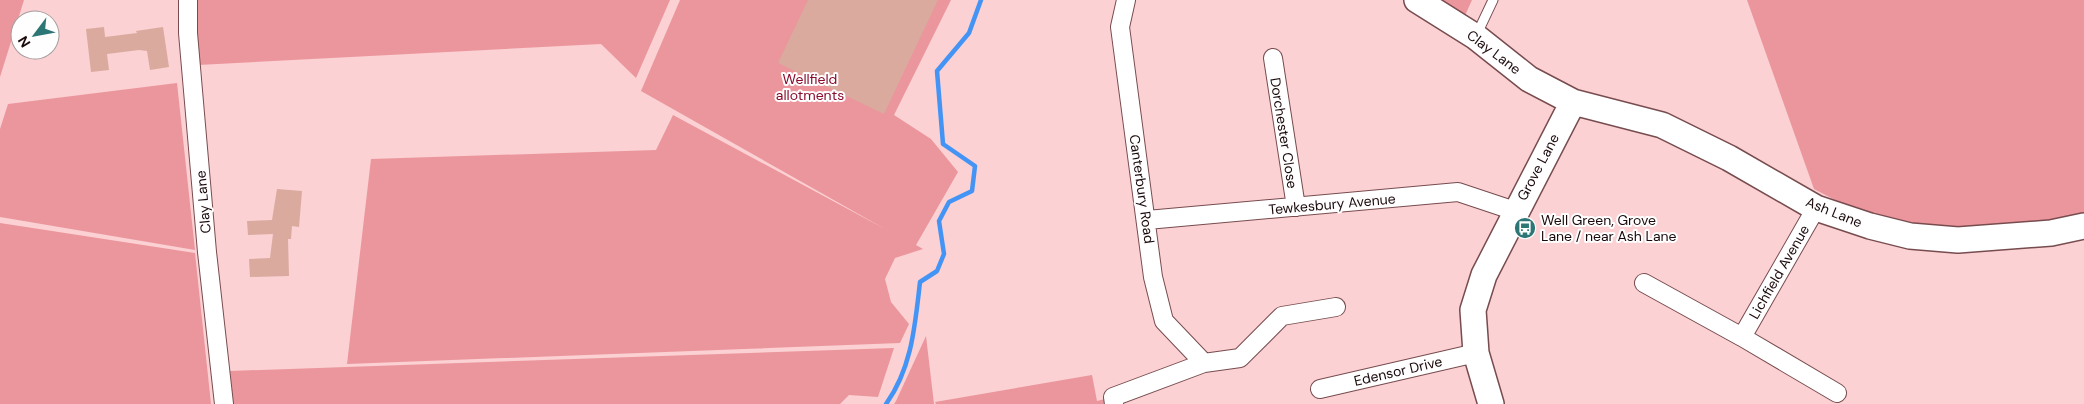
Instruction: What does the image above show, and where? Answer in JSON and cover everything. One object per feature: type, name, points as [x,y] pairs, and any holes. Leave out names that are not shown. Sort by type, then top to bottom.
[{"type":"street","name":"Clay Lane","points":[[188,0],[188,33],[206,242],[224,404]]},
{"type":"street","name":"Canterbury Road","points":[[1126,0],[1120,27],[1147,220],[1153,277],[1164,321],[1204,363]]},
{"type":"street","name":"Clay Lane","points":[[1417,0],[1476,37],[1529,79],[1572,102]]},
{"type":"street","name":"Dorchester Close","points":[[1273,58],[1296,207]]},
{"type":"street","name":"Ash Lane","points":[[1572,102],[1662,125],[1729,158],[1816,208],[1870,226],[1910,236],[1958,240],[2051,233],[2084,226]]},
{"type":"street","name":"Grove Lane","points":[[1491,404],[1476,353],[1473,310],[1484,275],[1572,102]]},
{"type":"street","name":"Tewkesbury Avenue","points":[[1147,220],[1458,192],[1515,211]]},
{"type":"street","name":"Lichfield Avenue","points":[[1742,337],[1816,208]]},
{"type":"street","points":[[1644,283],[1742,337],[1837,393]]},
{"type":"street","points":[[1114,404],[1113,397],[1204,363],[1240,358],[1282,316],[1336,307]]},
{"type":"street","name":"Edensor Drive","points":[[1320,389],[1476,353]]},
{"type":"lane","points":[[1476,37],[1492,0]]},
{"type":"green space","points":[[0,0],[24,0],[21,10],[10,10],[10,45],[0,77]]},
{"type":"green space","points":[[198,0],[670,0],[636,78],[601,44],[198,65]]},
{"type":"green space","name":"Wellfield allotments","points":[[680,0],[951,0],[894,115],[931,139],[958,172],[916,245],[923,249],[895,258],[885,279],[891,302],[909,324],[900,343],[347,364],[371,159],[656,150],[673,115],[885,229],[641,91]]},
{"type":"green space","points":[[1438,0],[1472,0],[1463,20]]},
{"type":"green space","points":[[1747,0],[2084,0],[2084,216],[2000,229],[1951,227],[1906,222],[1856,211],[1814,189]]},
{"type":"green space","points":[[177,83],[195,250],[0,217],[0,129],[8,104]]},
{"type":"green space","points":[[0,223],[195,253],[211,404],[0,404]]},
{"type":"green space","points":[[926,336],[934,404],[894,404],[896,401]]},
{"type":"green space","points":[[894,348],[878,397],[849,395],[840,404],[233,404],[230,371]]},
{"type":"green space","points":[[1092,375],[1097,401],[1113,397],[1114,404],[936,404],[935,402]]},
{"type":"building","points":[[808,0],[938,0],[884,114],[778,63]]},
{"type":"building","points":[[104,27],[105,37],[163,27],[169,67],[150,70],[147,51],[139,50],[107,54],[109,70],[91,72],[86,29]]},
{"type":"building","points":[[277,189],[302,191],[299,227],[292,226],[291,239],[288,239],[289,276],[250,277],[249,259],[270,258],[273,234],[248,235],[247,221],[272,220]]},
{"type":"waterway","points":[[886,404],[902,376],[907,361],[914,330],[920,282],[937,271],[944,254],[939,221],[949,202],[972,191],[975,166],[943,144],[937,71],[969,33],[981,0]]},
{"type":"place","name":"Well Green, Grove Lane / near Ash Lane","points":[[1525,228]]}]
